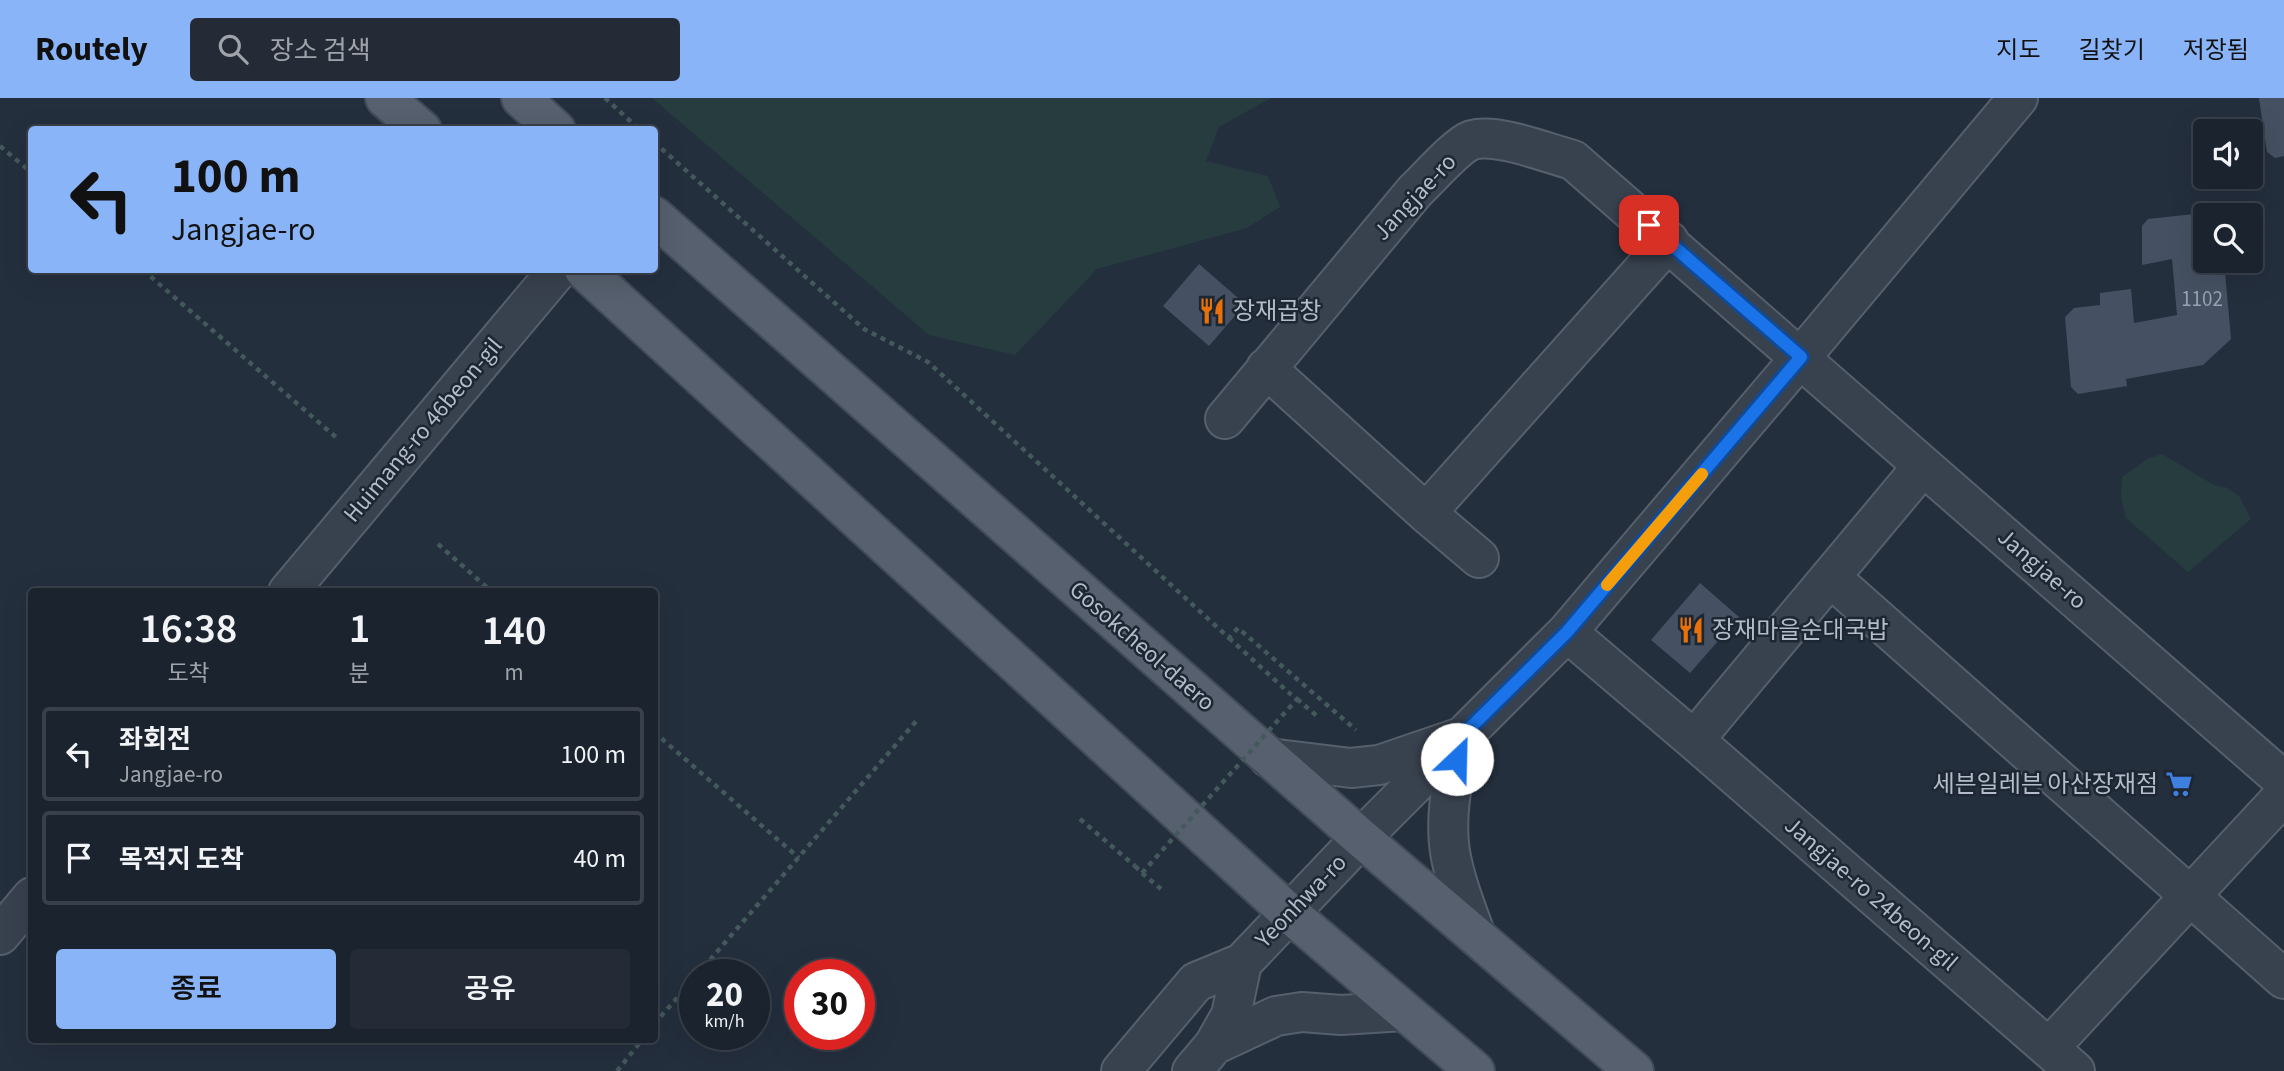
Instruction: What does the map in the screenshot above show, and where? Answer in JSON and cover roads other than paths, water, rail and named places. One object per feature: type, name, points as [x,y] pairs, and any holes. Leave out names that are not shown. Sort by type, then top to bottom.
[{"type":"main road","points":[[386,98],[418,126]]},
{"type":"main road","points":[[520,98],[552,126]]},
{"type":"main road","name":"Gosokcheol-daero","points":[[658,220],[1269,758],[1634,1071]]},
{"type":"main road","points":[[586,273],[1289,913],[1475,1071]]},
{"type":"street","points":[[1361,838],[1567,632],[2018,98]]},
{"type":"street","name":"Jangjae-ro","points":[[1225,419],[1415,191],[1470,141],[1492,138],[1573,160],[1669,241],[2284,781]]},
{"type":"street","points":[[1426,513],[1669,241]]},
{"type":"street","name":"Huimang-ro 46beon-gil","points":[[291,588],[555,273]]},
{"type":"street","points":[[1266,368],[1479,558]]},
{"type":"street","points":[[1694,740],[1923,466]]},
{"type":"street","points":[[1830,577],[2284,979]]},
{"type":"street","name":"Jangjae-ro 24beon-gil","points":[[1567,632],[2062,1060],[2192,897],[2284,795]]},
{"type":"street","points":[[1269,758],[1351,768],[1379,765],[1461,737]]},
{"type":"street","points":[[1461,737],[1449,801],[1449,849],[1455,876],[1476,936]]},
{"type":"street","name":"Yeonhwa-ro","points":[[1121,1071],[1196,982],[1242,963],[1361,838]]},
{"type":"street","points":[[0,935],[28,903]]},
{"type":"street","name":"Yeonhwa-ro","points":[[1203,1058],[1231,1015],[1242,963]]},
{"type":"street","points":[[1203,1058],[1276,1016],[1302,1012],[1341,1015],[1404,1010]]},
{"type":"place","name":"장재곱창","points":[[1212,311]]},
{"type":"place","name":"장재마을순대국밥","points":[[1691,630]]},
{"type":"place","name":"세븐일레븐 아산장재점","points":[[2179,784]]}]
